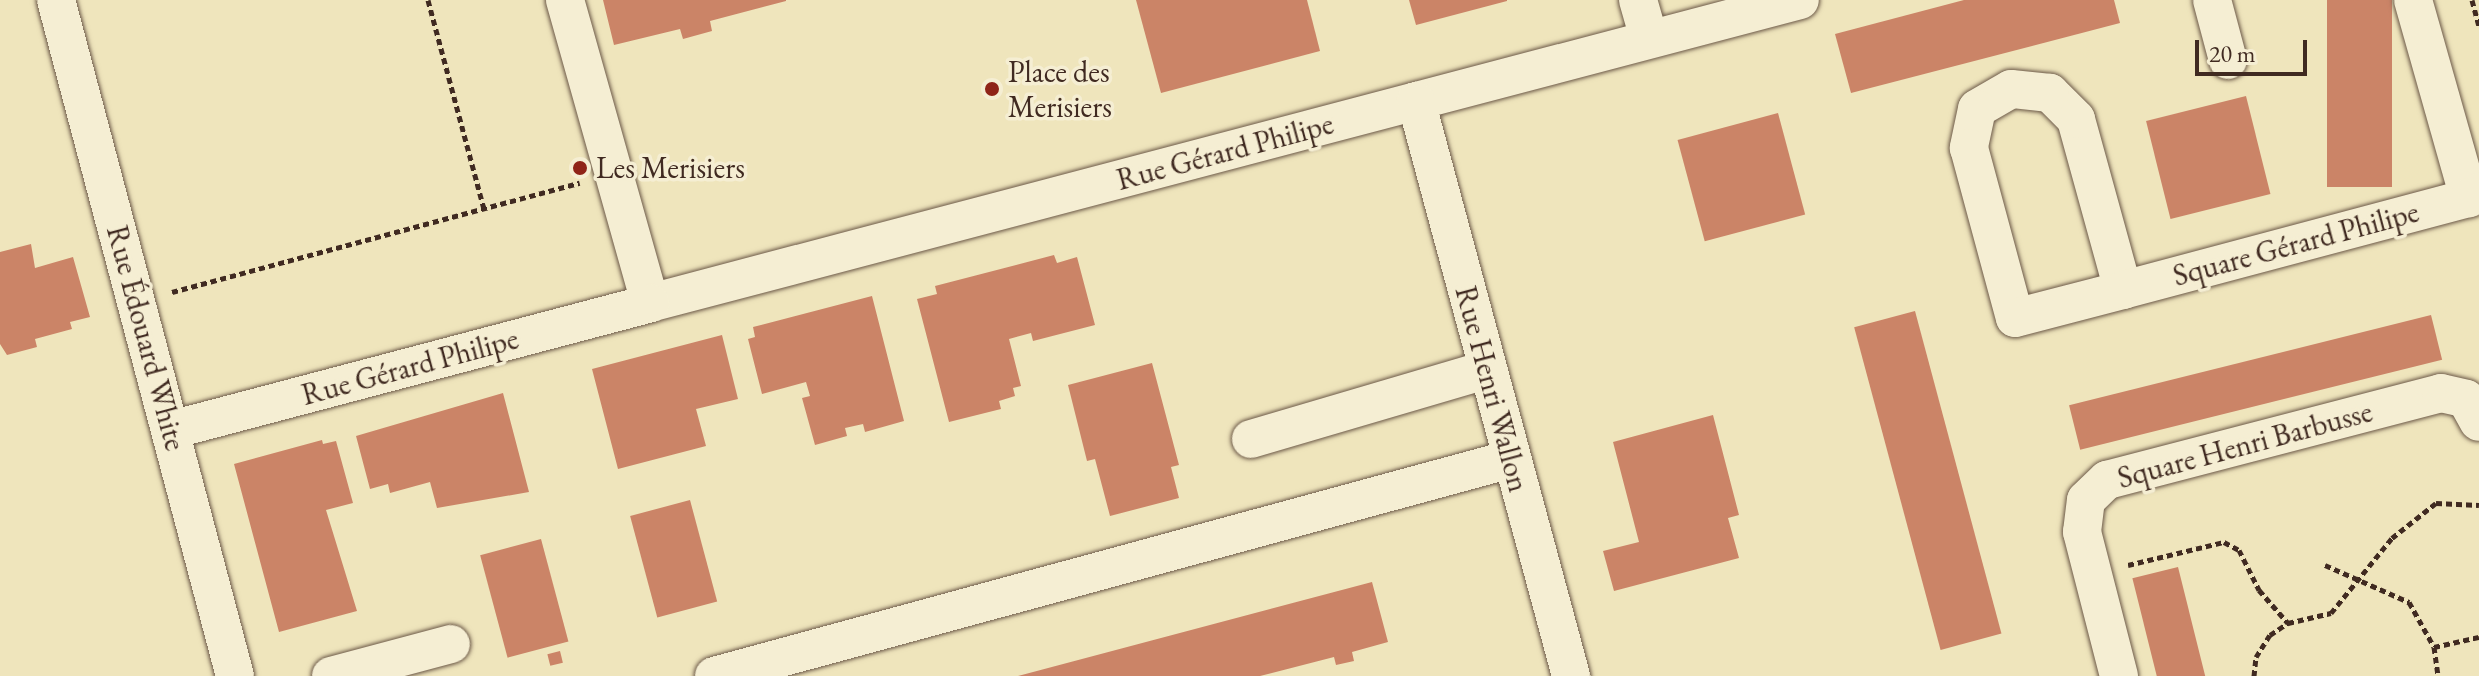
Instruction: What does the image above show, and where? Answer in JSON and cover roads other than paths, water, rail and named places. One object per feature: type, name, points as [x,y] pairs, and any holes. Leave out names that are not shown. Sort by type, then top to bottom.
[{"type":"street","name":"Rue Édouard White","points":[[56,0],[235,676]]},
{"type":"street","points":[[565,0],[650,303]]},
{"type":"street","points":[[1638,0],[1649,38]]},
{"type":"street","name":"Rue Gérard Philipe","points":[[171,430],[1800,0]]},
{"type":"street","points":[[2212,0],[2228,60]]},
{"type":"street","name":"Square Gérard Philipe","points":[[2123,290],[2076,119],[2050,93],[2011,89],[1977,109],[1969,148],[2015,318],[2123,290],[2474,195],[2465,142],[2413,0]]},
{"type":"street","name":"Rue Henri Wallon","points":[[1416,101],[1485,370],[1571,676]]},
{"type":"street","points":[[1251,439],[1485,370]]},
{"type":"street","name":"Square Henri Barbusse","points":[[2119,676],[2082,532],[2086,500],[2107,480],[2441,393],[2466,399],[2479,422]]},
{"type":"street","points":[[714,676],[1511,459]]},
{"type":"street","points":[[331,676],[451,644]]},
{"type":"place","name":"Place des Merisiers","points":[[992,89]]},
{"type":"place","name":"Les Merisiers","points":[[580,168]]}]
